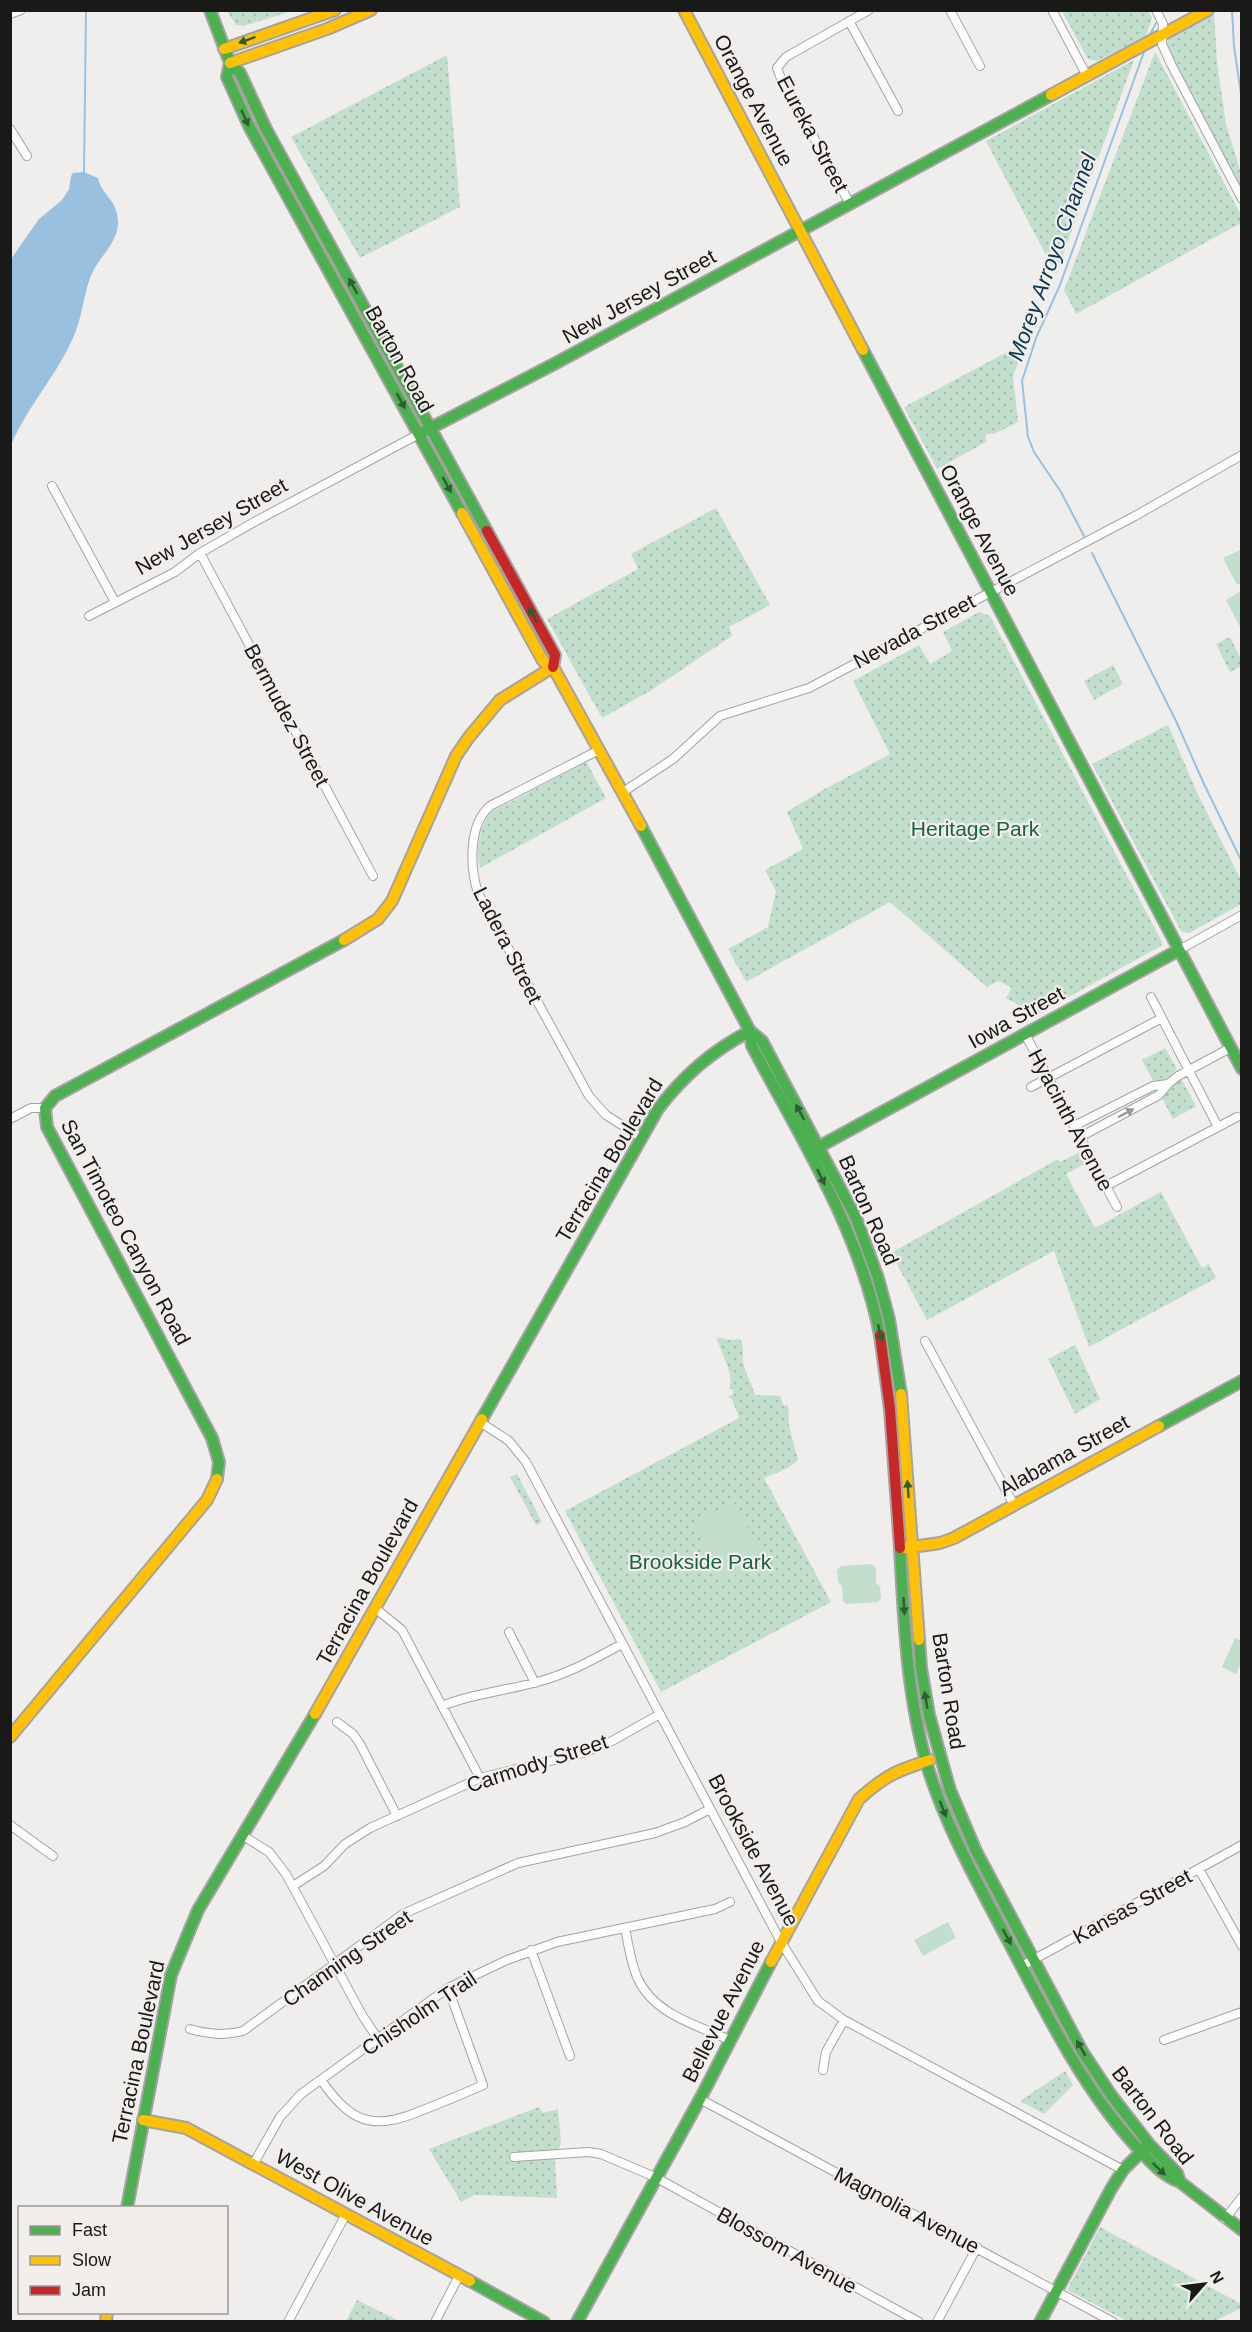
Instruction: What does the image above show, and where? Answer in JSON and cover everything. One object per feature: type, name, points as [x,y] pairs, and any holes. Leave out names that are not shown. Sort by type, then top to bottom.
[{"type":"main road","name":"Barton Road","points":[[210,10],[230,63],[240,73],[266,129],[555,655],[553,667]]},
{"type":"main road","points":[[230,63],[327,29],[371,10]]},
{"type":"main road","name":"Orange Avenue","points":[[684,10],[1242,1069]]},
{"type":"main road","name":"New Jersey Street","points":[[419,434],[1208,10]]},
{"type":"main road","points":[[224,49],[329,11]]},
{"type":"main road","name":"Barton Road","points":[[230,63],[227,77],[249,126],[543,661],[553,667],[600,750],[750,1031],[762,1041],[814,1149],[861,1264],[882,1343],[888,1385],[909,1670],[915,1715],[926,1761],[951,1829],[1067,2050],[1092,2090],[1110,2114],[1145,2148],[1177,2173],[1180,2182],[1225,2219]]},
{"type":"main road","name":"San Timoteo Canyon Road","points":[[10,1737],[207,1500],[216,1486],[220,1472],[219,1457],[212,1437],[47,1127],[45,1108],[55,1096],[363,930],[378,919],[392,901],[456,756],[466,740],[494,706],[514,690],[553,667]]},
{"type":"main road","name":"Iowa Street","points":[[814,1149],[1179,950]]},
{"type":"main road","name":"Terracina Boulevard","points":[[127,2206],[171,1975],[198,1910],[312,1720],[658,1109],[690,1069],[750,1031]]},
{"type":"main road","name":"Barton Road","points":[[814,1149],[856,1218],[878,1278],[889,1319],[900,1377],[921,1668],[939,1757],[953,1799],[976,1851],[1033,1960],[1096,2074],[1139,2130],[1145,2148]]},
{"type":"main road","points":[[866,1282],[878,1278]]},
{"type":"main road","name":"Alabama Street","points":[[900,1548],[951,1540],[1242,1381]]},
{"type":"main road","name":"Bellevue Avenue","points":[[577,2322],[700,2099],[781,1942],[859,1799],[886,1776],[939,1757]]},
{"type":"main road","points":[[1092,2090],[1096,2074]]},
{"type":"main road","points":[[1110,2114],[1118,2112],[1130,2127],[1139,2130]]},
{"type":"main road","name":"West Olive Avenue","points":[[143,2120],[186,2128],[544,2322]]},
{"type":"main road","points":[[1040,2322],[1124,2170],[1145,2148]]},
{"type":"main road","points":[[1225,2219],[1242,2230]]},
{"type":"street","points":[[10,14],[21,10]]},
{"type":"street","points":[[869,10],[849,21],[898,111]]},
{"type":"street","points":[[950,10],[980,66]]},
{"type":"street","points":[[1052,10],[1087,76]]},
{"type":"street","points":[[1156,10],[1163,24],[1162,44],[1171,64],[1242,199]]},
{"type":"street","name":"Eureka Street","points":[[849,21],[786,57],[778,64],[780,76],[850,204]]},
{"type":"street","points":[[10,129],[27,156]]},
{"type":"street","name":"New Jersey Street","points":[[89,616],[175,572],[200,553],[419,434]]},
{"type":"street","name":"Nevada Street","points":[[623,792],[673,759],[720,716],[808,688],[990,590],[1130,519],[1242,455]]},
{"type":"street","points":[[52,486],[115,602]]},
{"type":"street","name":"Bermudez Street","points":[[200,553],[373,876]]},
{"type":"street","name":"Ladera Street","points":[[600,750],[484,810],[475,835],[474,876],[478,893],[589,1096],[616,1123],[642,1138]]},
{"type":"street","name":"Iowa Street","points":[[1179,950],[1242,915]]},
{"type":"street","points":[[1150,997],[1218,1127]]},
{"type":"street","points":[[1031,1087],[1162,1018]]},
{"type":"street","name":"Hyacinth Avenue","points":[[1025,1034],[1117,1207]]},
{"type":"street","points":[[1080,1137],[1159,1095],[1167,1084],[1230,1048]]},
{"type":"street","points":[[1074,1126],[1152,1086],[1167,1084]]},
{"type":"street","points":[[10,1119],[31,1108],[45,1108]]},
{"type":"street","points":[[1106,1186],[1237,1117]]},
{"type":"street","points":[[925,1341],[1014,1505]]},
{"type":"street","name":"Brookside Avenue","points":[[480,1422],[509,1441],[521,1454],[781,1942],[818,2001],[844,2020],[1124,2170]]},
{"type":"street","points":[[375,1608],[402,1630],[480,1778]]},
{"type":"street","points":[[508,1632],[535,1683]]},
{"type":"street","points":[[442,1706],[469,1696],[535,1683],[577,1668],[622,1644]]},
{"type":"street","name":"Carmody Street","points":[[293,1886],[324,1866],[358,1834],[480,1778],[583,1753],[612,1741],[660,1714]]},
{"type":"street","points":[[337,1722],[353,1734],[360,1743],[397,1816]]},
{"type":"street","name":"Channing Street","points":[[190,2029],[209,2034],[243,2031],[403,1914],[491,1874],[518,1863],[655,1833],[678,1825],[710,1809]]},
{"type":"street","points":[[10,1825],[53,1856]]},
{"type":"street","points":[[242,1835],[269,1852],[277,1860],[362,2015],[378,2039]]},
{"type":"street","name":"Kansas Street","points":[[1022,1966],[1242,1845]]},
{"type":"street","points":[[1199,1869],[1242,1946]]},
{"type":"street","name":"Chisholm Trail","points":[[254,2163],[280,2117],[301,2094],[448,1988],[474,1974],[556,1941],[716,1909],[730,1902]]},
{"type":"street","points":[[625,1928],[637,1976],[644,1990],[655,2003],[666,2012],[730,2040]]},
{"type":"street","points":[[531,1950],[570,2056]]},
{"type":"street","points":[[321,2080],[333,2096],[360,2118],[385,2123],[400,2120],[483,2085],[448,1988]]},
{"type":"street","points":[[1164,2040],[1242,2012]]},
{"type":"street","points":[[823,2070],[826,2052],[844,2020]]},
{"type":"street","name":"Magnolia Avenue","points":[[700,2099],[1113,2322]]},
{"type":"street","name":"Blossom Avenue","points":[[514,2157],[595,2152],[655,2178],[920,2322]]},
{"type":"street","points":[[1225,2219],[1242,2197]]},
{"type":"street","points":[[288,2322],[346,2214]]},
{"type":"street","points":[[937,2322],[977,2247]]},
{"type":"street","points":[[435,2322],[459,2276]]},
{"type":"green space","points":[[227,11],[292,11],[243,26],[236,25]]},
{"type":"green space","points":[[1062,11],[1148,11],[1152,18],[1146,36],[1097,61],[1088,59]]},
{"type":"green space","points":[[1214,12],[1217,63],[1226,124],[1241,173],[1241,193],[1167,48],[1168,38],[1173,33]]},
{"type":"green space","points":[[1155,52],[1241,215],[1241,223],[1076,314],[1064,290]]},
{"type":"green space","points":[[447,55],[460,207],[360,258],[291,137]]},
{"type":"green space","points":[[1134,60],[1056,274],[986,141]]},
{"type":"green space","points":[[1026,342],[1013,376],[1018,422],[994,434],[986,434],[986,442],[937,469],[904,407]]},
{"type":"green space","points":[[716,508],[770,605],[729,627],[732,636],[650,691],[602,718],[547,619],[638,569],[631,554]]},
{"type":"green space","points":[[1240,550],[1241,583],[1237,585],[1223,558]]},
{"type":"green space","points":[[1241,591],[1241,629],[1226,600]]},
{"type":"green space","name":"Heritage Park","points":[[979,612],[990,616],[1162,942],[1161,946],[1036,1015],[1006,998],[1012,988],[999,981],[987,987],[890,902],[746,982],[728,949],[768,927],[776,891],[765,870],[803,849],[787,812],[890,754],[853,681],[919,645],[930,664],[952,651],[943,632]]},
{"type":"green space","points":[[1230,637],[1242,666],[1230,672],[1216,644]]},
{"type":"green space","points":[[1113,665],[1123,684],[1094,700],[1084,681]]},
{"type":"green space","points":[[1168,725],[1199,797],[1241,880],[1241,904],[1189,933],[1181,931],[1092,764]]},
{"type":"green space","points":[[585,763],[606,798],[480,868],[478,854],[480,838],[491,812]]},
{"type":"green space","points":[[1165,1048],[1177,1069],[1165,1080],[1153,1081],[1142,1060]]},
{"type":"green space","points":[[1181,1078],[1196,1106],[1173,1119],[1162,1098]]},
{"type":"green space","points":[[1082,1151],[1088,1162],[1066,1174],[1095,1228],[1161,1192],[1202,1268],[1209,1264],[1216,1278],[1089,1347],[1054,1251],[927,1320],[891,1253],[1058,1159],[1060,1162]]},
{"type":"green space","name":"Brookside Park","points":[[717,1338],[728,1340],[740,1339],[742,1342],[743,1362],[755,1395],[780,1396],[784,1406],[788,1405],[789,1426],[798,1460],[788,1468],[764,1478],[831,1602],[661,1692],[565,1511],[739,1418],[732,1399],[728,1397],[733,1394],[733,1390],[729,1388],[731,1383],[727,1364]]},
{"type":"green space","points":[[1075,1345],[1100,1399],[1075,1414],[1048,1359]]},
{"type":"green space","points":[[517,1474],[542,1522],[536,1525],[510,1477]]},
{"type":"green space","points":[[734,1502],[764,1559],[723,1582],[693,1524]]},
{"type":"green space","points":[[871,1564],[876,1568],[876,1583],[880,1586],[881,1598],[878,1602],[846,1604],[843,1601],[842,1586],[838,1582],[837,1570],[841,1566]]},
{"type":"green space","points":[[1235,1638],[1242,1641],[1241,1663],[1236,1674],[1222,1667]]},
{"type":"green space","points":[[948,1922],[956,1938],[923,1956],[914,1940]]},
{"type":"green space","points":[[1065,2071],[1073,2085],[1044,2114],[1020,2101]]},
{"type":"green space","points":[[539,2107],[543,2113],[558,2109],[561,2142],[555,2159],[557,2198],[475,2195],[461,2202],[429,2149]]},
{"type":"green space","points":[[1100,2227],[1241,2304],[1241,2308],[1215,2321],[1127,2321],[1067,2290]]},
{"type":"green space","points":[[357,2300],[399,2321],[346,2321]]},
{"type":"water","points":[[84,172],[98,178],[102,189],[115,208],[117,230],[93,271],[78,326],[68,348],[11,445],[11,259],[39,219],[62,200],[69,189],[73,173]]},
{"type":"waterway","points":[[84,173],[86,10]]},
{"type":"waterway","points":[[1232,10],[1234,47],[1242,100]]},
{"type":"waterway","name":"Morey Arroyo Channel","points":[[1149,37],[1156,23]]},
{"type":"waterway","name":"Morey Arroyo Channel","points":[[1084,536],[1061,492],[1034,452],[1028,437],[1022,381],[1036,338],[1060,285],[1144,52]]},
{"type":"waterway","name":"Morey Arroyo Channel","points":[[1092,553],[1176,721],[1242,862]]},
{"type":"traffic: fast","points":[[210,10],[230,63],[240,73],[266,129],[487,531]]},
{"type":"traffic: fast","points":[[230,63],[227,77],[249,126],[462,513]]},
{"type":"traffic: fast","points":[[419,434],[556,363],[1051,95]]},
{"type":"traffic: fast","points":[[863,350],[1242,1069]]},
{"type":"traffic: fast","points":[[641,826],[750,1031],[752,1046],[809,1150],[844,1222],[871,1296],[880,1335]]},
{"type":"traffic: fast","points":[[217,1479],[219,1462],[212,1438],[47,1127],[45,1108],[55,1096],[344,940]]},
{"type":"traffic: fast","points":[[813,1150],[1179,950]]},
{"type":"traffic: fast","points":[[750,1031],[762,1041],[856,1218],[878,1278],[889,1319],[901,1394]]},
{"type":"traffic: fast","points":[[482,1419],[658,1109],[678,1085],[700,1065],[723,1047],[750,1031]]},
{"type":"traffic: fast","points":[[1159,1426],[1242,1381]]},
{"type":"traffic: fast","points":[[900,1548],[908,1659],[915,1714],[935,1790],[953,1831],[1033,1988],[1079,2070],[1096,2096],[1135,2145],[1161,2171],[1180,2182]]},
{"type":"traffic: fast","points":[[919,1640],[929,1715],[950,1790],[976,1851],[1082,2051],[1111,2095],[1149,2144],[1177,2173],[1180,2182]]},
{"type":"traffic: fast","points":[[127,2206],[171,1975],[198,1910],[315,1714]]},
{"type":"traffic: fast","points":[[577,2322],[700,2099],[771,1962]]},
{"type":"traffic: fast","points":[[1040,2322],[1111,2189],[1123,2170],[1145,2148]]},
{"type":"traffic: fast","points":[[1180,2182],[1242,2230]]},
{"type":"traffic: fast","points":[[470,2281],[544,2322]]},
{"type":"traffic: slow","points":[[224,49],[335,10]]},
{"type":"traffic: slow","points":[[230,63],[327,29],[371,10]]},
{"type":"traffic: slow","points":[[684,10],[863,350]]},
{"type":"traffic: slow","points":[[1051,95],[1208,10]]},
{"type":"traffic: slow","points":[[462,513],[543,661],[553,667],[641,826]]},
{"type":"traffic: slow","points":[[344,940],[378,919],[392,901],[456,756],[469,737],[500,700],[553,667]]},
{"type":"traffic: slow","points":[[901,1394],[919,1640]]},
{"type":"traffic: slow","points":[[315,1714],[482,1419]]},
{"type":"traffic: slow","points":[[905,1548],[940,1543],[954,1538],[1159,1426]]},
{"type":"traffic: slow","points":[[10,1737],[207,1500],[217,1479]]},
{"type":"traffic: slow","points":[[771,1962],[859,1799],[892,1775],[930,1760]]},
{"type":"traffic: slow","points":[[143,2120],[186,2128],[470,2281]]},
{"type":"traffic: slow","points":[[106,2322],[107,2314]]},
{"type":"traffic: jam","points":[[487,531],[555,655],[553,667]]},
{"type":"traffic: jam","points":[[880,1335],[890,1409],[900,1548]]}]
